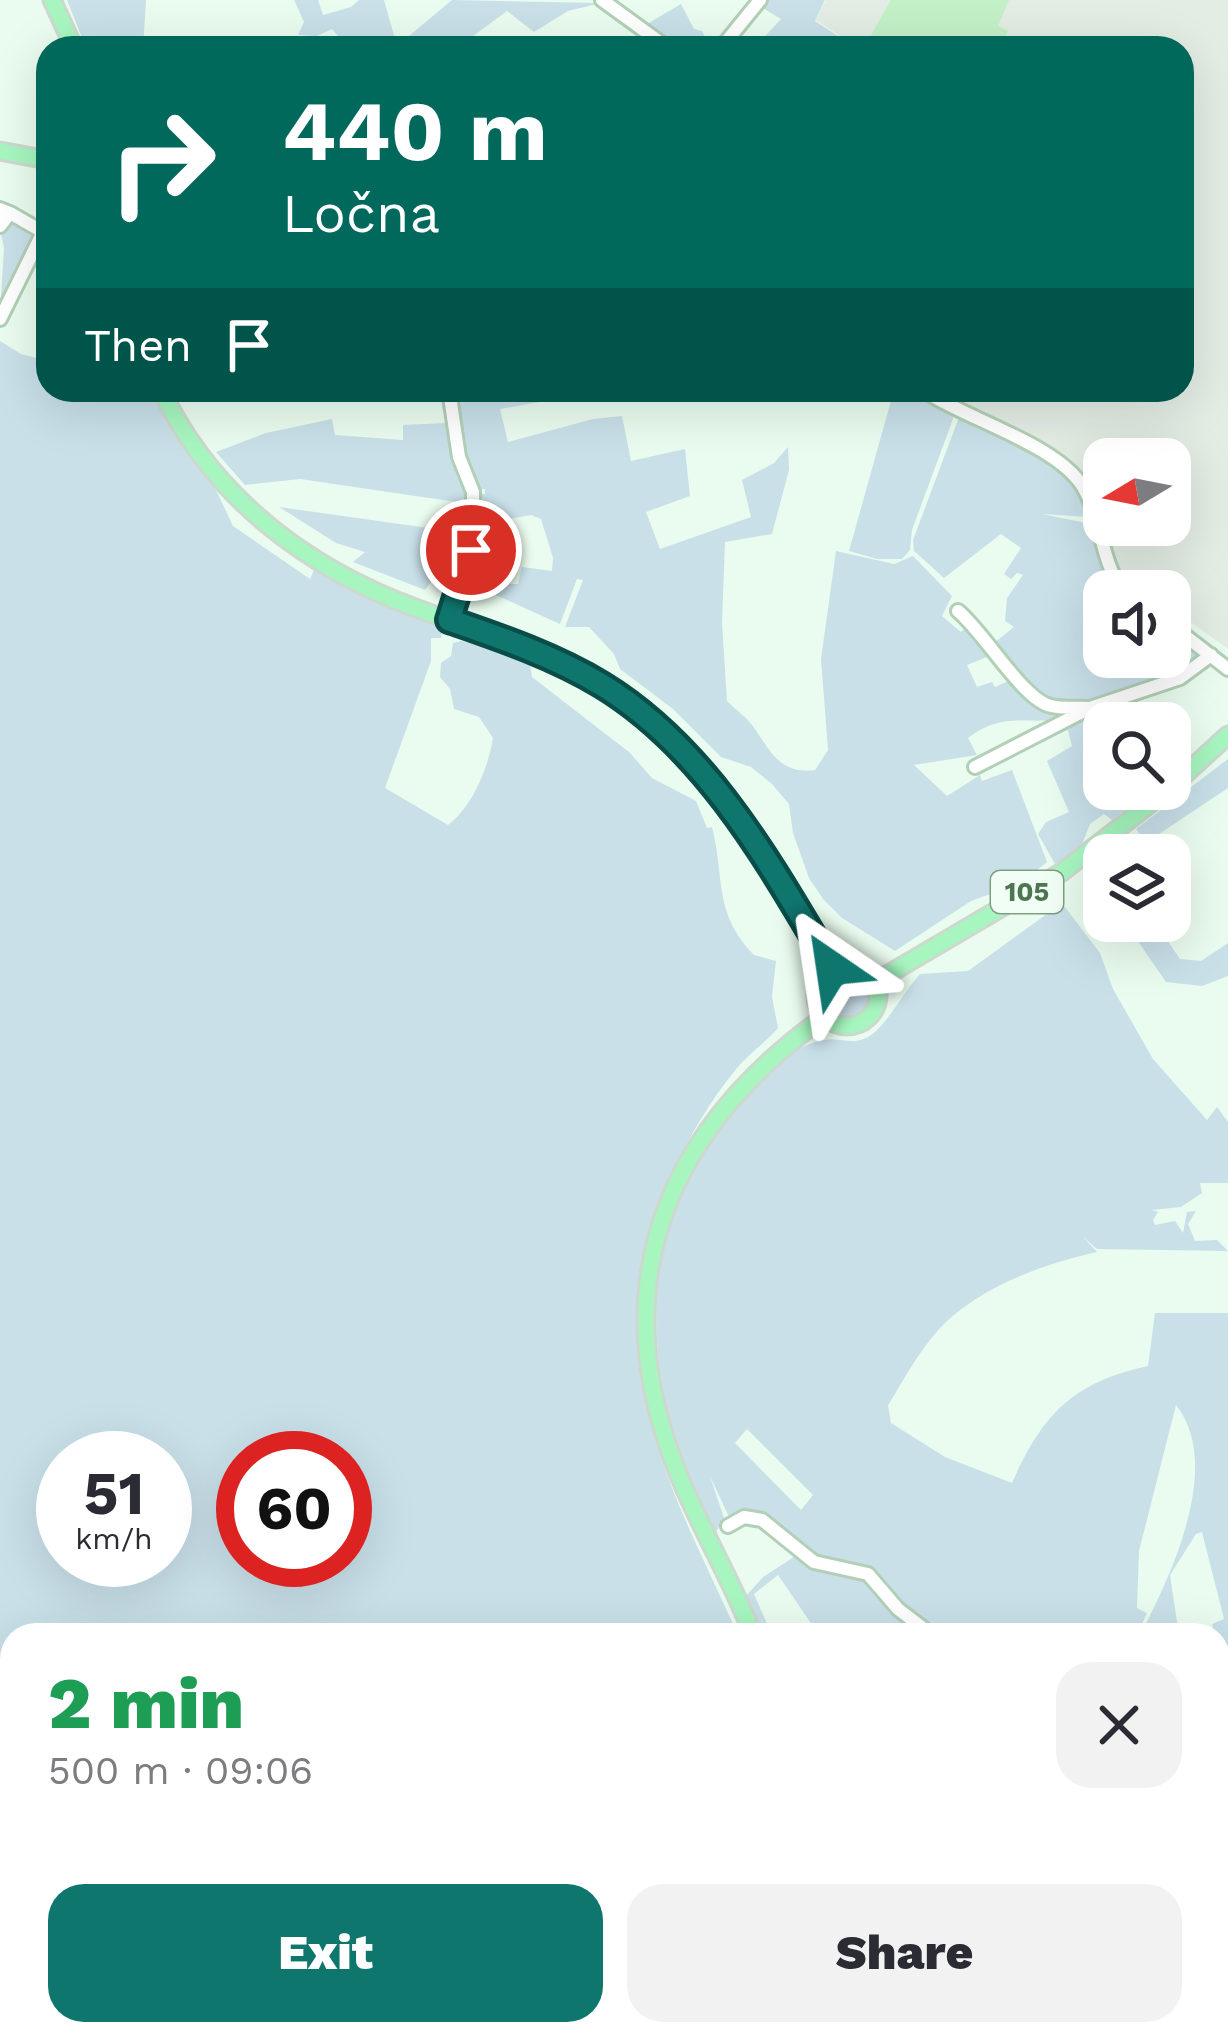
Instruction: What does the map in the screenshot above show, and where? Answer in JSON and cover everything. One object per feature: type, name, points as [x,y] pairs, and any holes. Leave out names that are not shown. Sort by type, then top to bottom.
[{"type":"main road","points":[[52,0],[68,36]]},
{"type":"main road","points":[[0,151],[36,158]]},
{"type":"main road","points":[[168,402],[214,473],[268,526],[327,568],[577,671],[630,704],[677,743],[756,845],[832,968]]},
{"type":"main road","name":"105","points":[[1191,769],[1228,734]]},
{"type":"main road","name":"105","points":[[824,1017],[841,1027],[860,1024],[875,1011],[875,982],[1062,872],[1141,810]]},
{"type":"main road","points":[[832,968],[861,967],[875,982]]},
{"type":"main road","points":[[748,1623],[665,1437],[651,1372],[647,1312],[656,1244],[671,1192],[695,1143],[741,1084],[778,1048],[824,1017],[816,990],[832,968]]},
{"type":"street","points":[[602,0],[652,36]]},
{"type":"street","points":[[734,36],[760,0]]},
{"type":"street","points":[[0,226],[5,211],[36,228]]},
{"type":"street","points":[[0,319],[36,246]]},
{"type":"street","points":[[449,620],[469,560],[473,528],[473,492],[459,457],[451,402]]},
{"type":"street","points":[[947,402],[1022,440],[1077,479],[1115,570]]},
{"type":"street","points":[[958,611],[982,631],[1006,667],[1037,699],[1048,706],[1083,708]]},
{"type":"street","points":[[1191,641],[1222,665]]},
{"type":"street","points":[[1107,702],[1222,665]]},
{"type":"street","points":[[975,767],[1083,712]]},
{"type":"street","points":[[728,1526],[745,1517],[762,1520],[814,1562],[868,1574],[898,1610],[916,1623]]},
{"type":"shaded area","points":[[67,0],[146,0],[144,36],[81,36]]},
{"type":"shaded area","points":[[294,0],[318,0],[323,15],[359,0],[384,0],[394,36],[338,36],[332,29],[317,36],[298,35],[304,22]]},
{"type":"shaded area","points":[[452,0],[601,3],[568,11],[534,32],[507,11],[473,36],[409,36]]},
{"type":"shaded area","points":[[763,0],[825,0],[815,21],[838,36],[765,36],[781,19],[761,7]]},
{"type":"shaded area","points":[[826,0],[1228,0],[1228,649],[1191,622],[1191,570],[1121,570],[1111,546],[1191,546],[1191,438],[1083,438],[1083,487],[1007,426],[956,402],[1194,402],[1194,36],[840,36],[816,20]]},
{"type":"shaded area","points":[[681,4],[694,29],[705,36],[660,36],[647,24]]},
{"type":"shaded area","points":[[9,217],[36,231],[0,313],[4,248],[0,228]]},
{"type":"shaded area","points":[[0,341],[36,358],[36,402],[156,402],[215,488],[233,526],[310,579],[315,568],[443,625],[441,638],[431,638],[431,661],[385,788],[448,825],[478,786],[493,738],[479,717],[454,709],[450,689],[440,677],[441,663],[451,656],[453,643],[461,641],[529,657],[532,677],[629,752],[652,778],[696,801],[707,828],[712,827],[722,894],[732,924],[754,955],[776,961],[772,997],[778,1028],[733,1073],[704,1113],[662,1202],[649,1248],[640,1345],[645,1394],[664,1467],[732,1623],[0,1623]]},
{"type":"shaded area","points":[[453,402],[540,402],[500,409],[508,442],[622,416],[631,461],[685,449],[690,496],[646,512],[660,549],[751,517],[742,480],[774,463],[788,447],[789,470],[772,534],[725,542],[722,623],[727,701],[779,760],[794,769],[815,770],[828,750],[821,659],[836,551],[894,564],[913,556],[952,596],[942,616],[961,632],[968,626],[995,654],[967,665],[977,687],[992,682],[995,687],[1013,679],[1035,702],[1076,709],[1052,720],[984,728],[968,738],[977,755],[914,765],[947,796],[980,775],[982,781],[1012,770],[1047,862],[1021,883],[971,901],[895,951],[842,918],[809,878],[793,833],[789,804],[772,784],[751,767],[721,757],[673,709],[620,669],[614,654],[589,627],[565,627],[583,580],[577,579],[560,624],[496,595],[472,592],[485,564],[499,566],[504,584],[518,584],[522,567],[552,571],[553,558],[541,519],[531,515],[475,525],[476,495],[485,494],[485,489],[476,490],[464,467]]},
{"type":"shaded area","points":[[891,402],[935,402],[952,413],[912,530],[910,550],[902,559],[877,559],[849,551]]},
{"type":"shaded area","points":[[445,406],[450,406],[470,504],[300,479],[245,485],[216,452],[266,433],[332,419],[335,435],[403,440],[403,425],[445,423]]},
{"type":"shaded area","points":[[959,417],[1038,455],[1075,481],[1083,502],[1083,517],[1042,514],[1083,522],[1083,546],[1100,546],[1110,570],[1083,570],[1083,678],[1166,678],[1083,704],[1052,704],[1036,696],[994,643],[1014,627],[1005,621],[1007,598],[1023,575],[1017,573],[1011,579],[1004,574],[1021,548],[1001,534],[944,578],[914,551],[913,540]]},
{"type":"shaded area","points":[[279,507],[464,533],[458,575],[439,571],[425,590],[353,562],[365,552],[336,543]]},
{"type":"shaded area","points":[[1191,647],[1200,654],[1199,664],[1191,667]]},
{"type":"shaded area","points":[[1083,718],[1083,810],[1124,810],[1112,820],[1104,814],[1090,824],[1081,847],[1055,864],[1038,834],[1046,822],[1069,812],[1047,761],[1072,746],[1067,727]]},
{"type":"shaded area","points":[[1228,759],[1228,788],[1159,834],[1140,834],[1136,829],[1161,810],[1191,810],[1191,787]]},
{"type":"shaded area","points":[[1062,903],[1083,931],[1083,942],[1092,942],[1100,953],[1113,989],[1153,1059],[1207,1120],[1217,1107],[1228,1122],[1228,1183],[1200,1183],[1202,1193],[1181,1207],[1152,1210],[1158,1212],[1155,1225],[1175,1221],[1183,1233],[1187,1212],[1196,1211],[1188,1224],[1195,1241],[1217,1240],[1228,1251],[1097,1249],[1083,1237],[1097,1252],[1006,1282],[945,1323],[888,1405],[891,1423],[945,1457],[1012,1483],[1036,1437],[1064,1404],[1100,1381],[1148,1366],[1155,1313],[1228,1313],[1228,1623],[1214,1623],[1224,1619],[1202,1532],[1196,1534],[1170,1575],[1177,1623],[1146,1623],[1177,1553],[1194,1489],[1195,1458],[1189,1430],[1176,1405],[1139,1551],[1137,1608],[1147,1613],[1142,1623],[916,1623],[876,1577],[826,1564],[783,1532],[728,1515],[710,1476],[724,1518],[715,1534],[671,1424],[660,1367],[656,1309],[662,1253],[678,1198],[704,1146],[772,1067],[802,1047],[830,1039],[856,1041],[881,1026],[920,974],[968,971]],"holes":[[[747,1429],[813,1495],[801,1510],[735,1443]]]},
{"type":"shaded area","points":[[1138,942],[1168,942],[1180,959],[1201,961],[1228,943],[1228,976],[1202,986],[1166,982]]},
{"type":"shaded area","points":[[849,977],[863,983],[869,997],[863,1011],[849,1017],[835,1011],[829,997],[835,983]]},
{"type":"shaded area","points":[[800,1553],[867,1576],[916,1623],[811,1623],[778,1575],[754,1594],[767,1623],[756,1623],[745,1597],[763,1577]]},
{"type":"building","points":[[891,0],[1009,0],[998,26],[1008,31],[1006,36],[871,36]]},
{"type":"route","points":[[471,550],[449,620],[577,671],[630,704],[677,743],[756,845],[832,968]]}]
